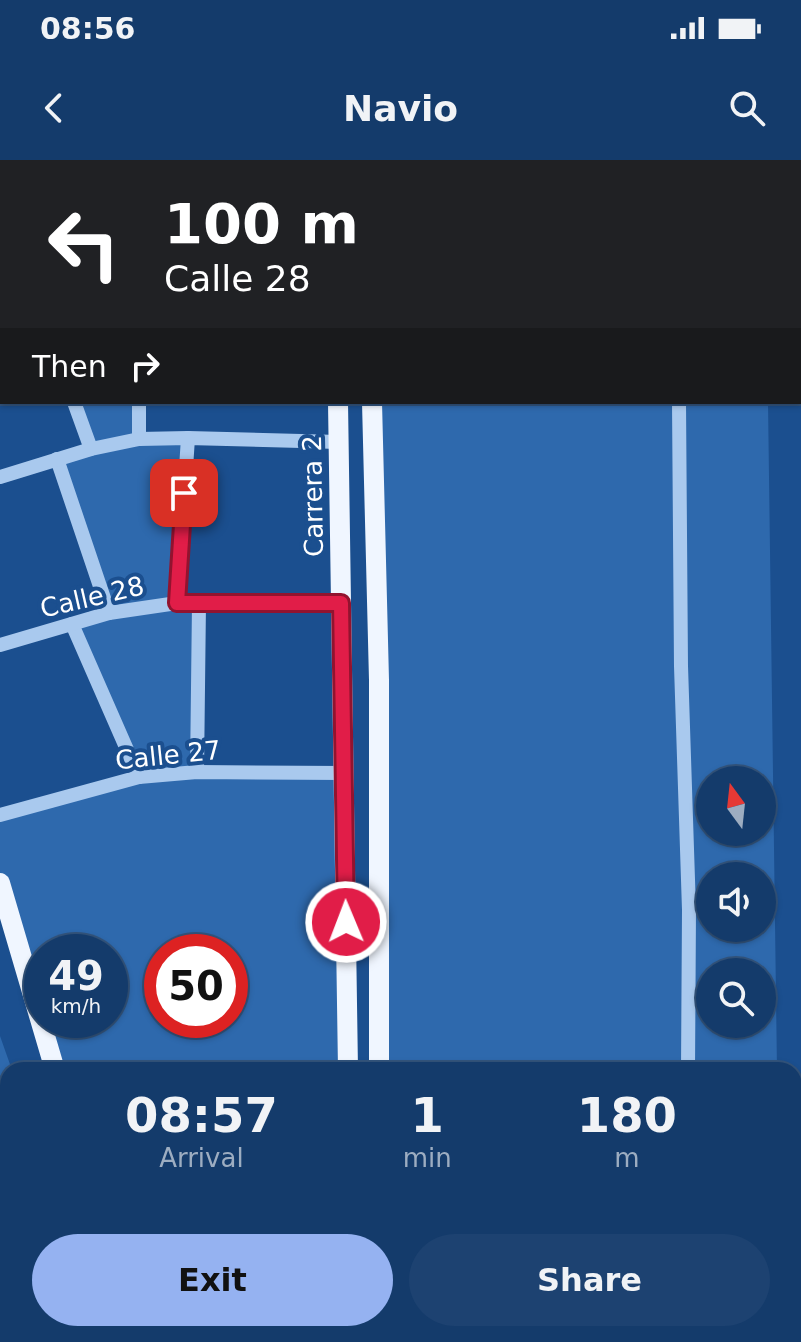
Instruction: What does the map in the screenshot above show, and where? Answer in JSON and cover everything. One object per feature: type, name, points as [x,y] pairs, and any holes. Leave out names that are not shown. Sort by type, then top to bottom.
[{"type":"main road","name":"Carrera 2","points":[[338,404],[348,1062]]},
{"type":"main road","points":[[372,404],[379,680],[379,1062]]},
{"type":"main road","points":[[0,883],[3,906],[52,1062]]},
{"type":"street","points":[[75,404],[91,449]]},
{"type":"street","points":[[139,404],[139,439]]},
{"type":"street","points":[[679,404],[681,666],[689,910],[688,1062]]},
{"type":"street","points":[[177,603],[188,438]]},
{"type":"street","points":[[0,477],[91,449],[139,439],[339,442]]},
{"type":"street","points":[[57,459],[109,613]]},
{"type":"street","name":"Calle 28","points":[[0,645],[109,613],[177,603],[341,603]]},
{"type":"street","points":[[197,772],[199,603]]},
{"type":"street","points":[[72,624],[139,777]]},
{"type":"street","name":"Calle 27","points":[[0,815],[139,777],[197,772],[345,773]]},
{"type":"shaded area","points":[[75,404],[138,404],[139,439],[186,438],[178,604],[197,604],[194,775],[343,769],[348,1062],[52,1062],[45,1038],[128,1038],[128,934],[24,934],[24,967],[0,884],[0,819],[144,777],[74,625],[111,614],[59,460],[91,448]]},
{"type":"shaded area","points":[[372,404],[768,404],[773,766],[696,766],[696,846],[774,846],[774,862],[696,862],[696,942],[775,942],[775,958],[696,958],[696,1038],[776,1038],[776,996],[777,1062],[379,1062]]},
{"type":"shaded area","points":[[0,1036],[9,1062],[0,1062]]},
{"type":"route","points":[[184,493],[177,603],[341,603],[346,922]]}]
